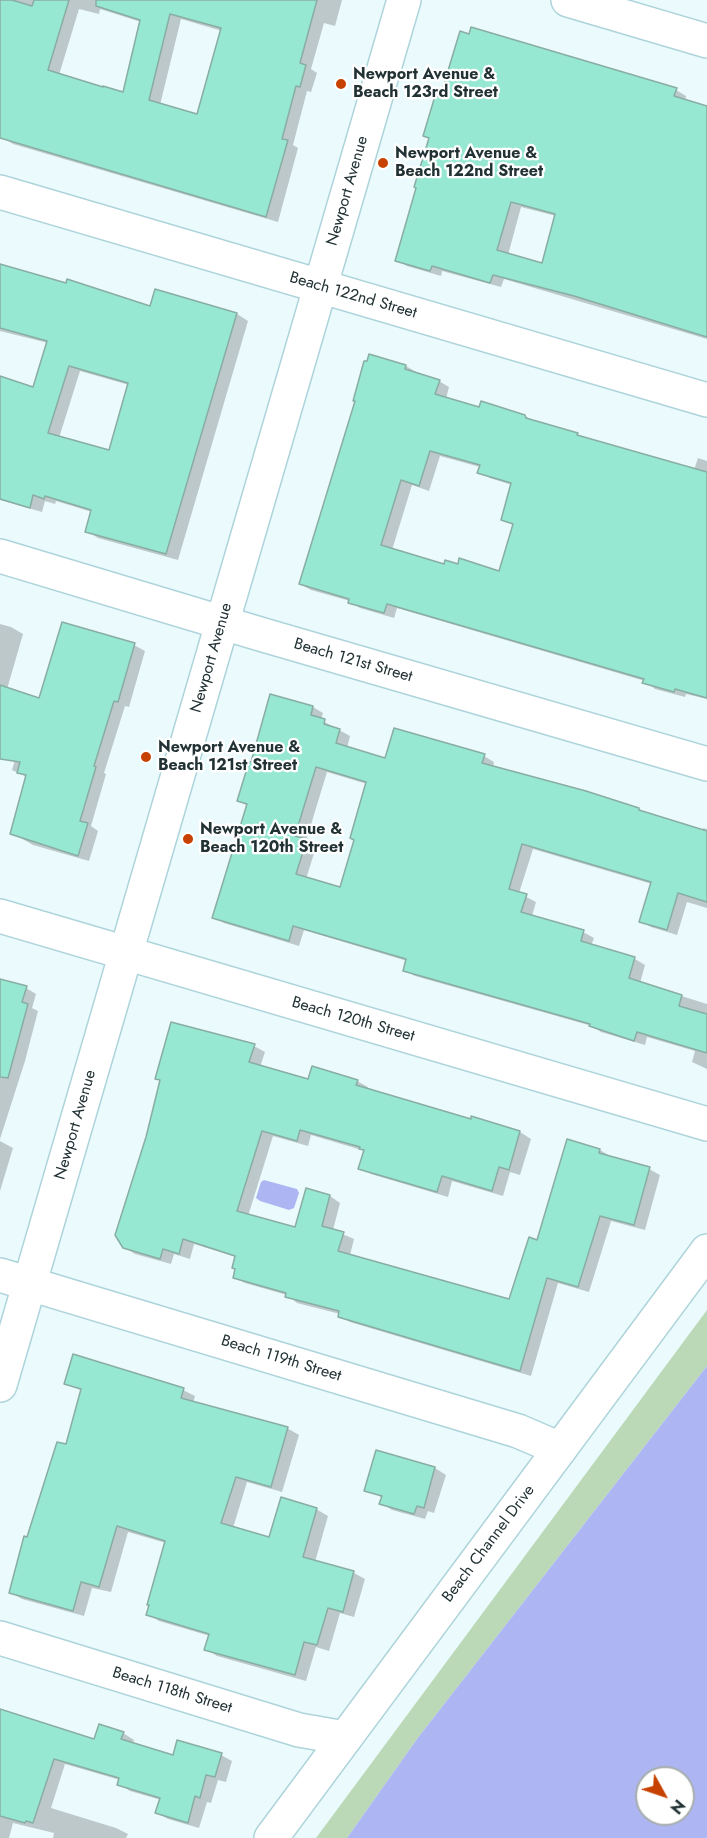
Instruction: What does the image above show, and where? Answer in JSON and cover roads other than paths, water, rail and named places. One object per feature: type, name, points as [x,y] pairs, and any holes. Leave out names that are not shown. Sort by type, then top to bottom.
[{"type":"street","name":"Newport Avenue","points":[[0,1385],[15,1279],[126,953],[404,0]]},
{"type":"street","points":[[568,0],[707,40]]},
{"type":"street","name":"Beach 122nd Street","points":[[0,192],[707,400]]},
{"type":"street","name":"Beach 121st Street","points":[[0,556],[707,764]]},
{"type":"street","name":"Beach 120th Street","points":[[0,916],[707,1124]]},
{"type":"street","name":"Beach Channel Drive","points":[[271,1838],[707,1251]]},
{"type":"street","name":"Beach 119th Street","points":[[15,1279],[518,1431],[560,1449]]},
{"type":"street","name":"Beach 118th Street","points":[[0,1638],[299,1730],[345,1738]]},
{"type":"water","points":[[264,1180],[297,1189],[299,1193],[294,1208],[289,1210],[256,1198],[261,1182]]},
{"type":"water","points":[[707,1366],[707,1838],[347,1838],[417,1739]]},
{"type":"place","name":"Newport Avenue & Beach 123rd Street","points":[[341,84]]},
{"type":"place","name":"Newport Avenue & Beach 122nd Street","points":[[383,163]]},
{"type":"place","name":"Newport Avenue & Beach 121st Street","points":[[146,757]]},
{"type":"place","name":"Newport Avenue & Beach 120th Street","points":[[188,839]]}]
